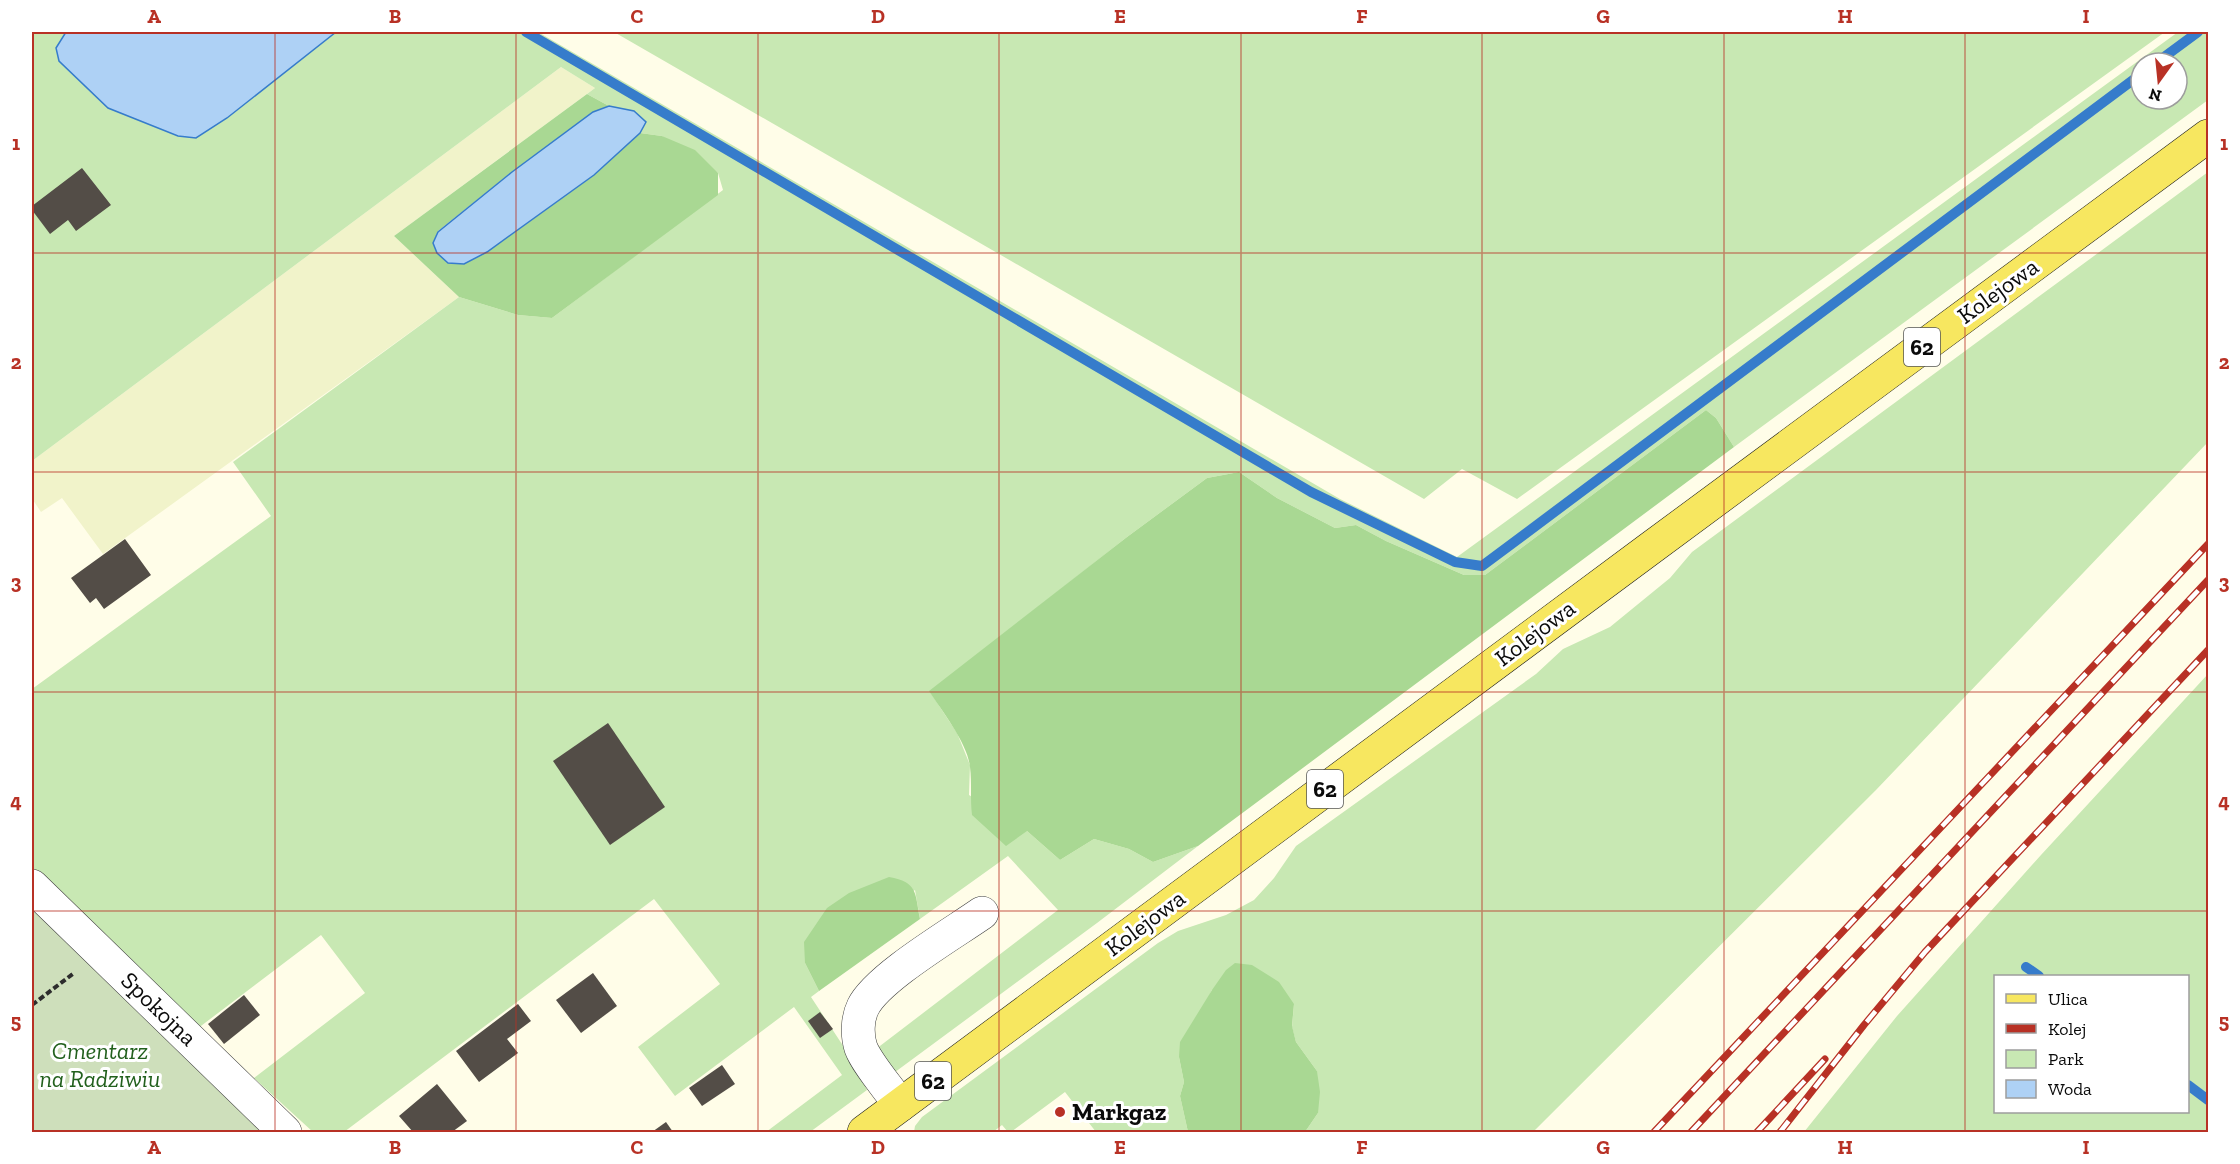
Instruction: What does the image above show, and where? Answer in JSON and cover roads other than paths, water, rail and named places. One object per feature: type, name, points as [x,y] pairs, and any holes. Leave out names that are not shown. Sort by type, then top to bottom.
[{"type":"main road","name":"Kolejowa","points":[[864,1132],[2208,136]]},
{"type":"street","name":"Spokojna","points":[[32,886],[285,1132]]},
{"type":"street","points":[[900,1105],[862,1051],[858,1022],[862,1008],[873,992],[889,978],[982,913]]},
{"type":"water","points":[[66,32],[336,32],[227,118],[196,138],[178,136],[108,108],[59,61],[56,48]]},
{"type":"water","points":[[609,106],[634,111],[646,122],[640,133],[594,175],[487,252],[464,264],[448,263],[437,253],[433,243],[438,232],[512,172],[593,112]]},
{"type":"waterway","points":[[526,32],[1311,492],[1455,562],[1482,566],[2129,83]]},
{"type":"waterway","points":[[2172,51],[2198,32]]},
{"type":"waterway","points":[[2026,967],[2038,975]]},
{"type":"waterway","points":[[2189,1086],[2208,1100]]},
{"type":"railway","points":[[1654,1132],[2208,544]]},
{"type":"railway","points":[[1691,1132],[2208,580]]},
{"type":"railway","points":[[1780,1132],[1925,952],[2208,650]]},
{"type":"railway","points":[[1757,1132],[1825,1059]]},
{"type":"place","name":"Markgaz","points":[[1060,1112]]},
{"type":"park label","name":"Cmentarz na Radziwiu","points":[[100,1065]]}]
